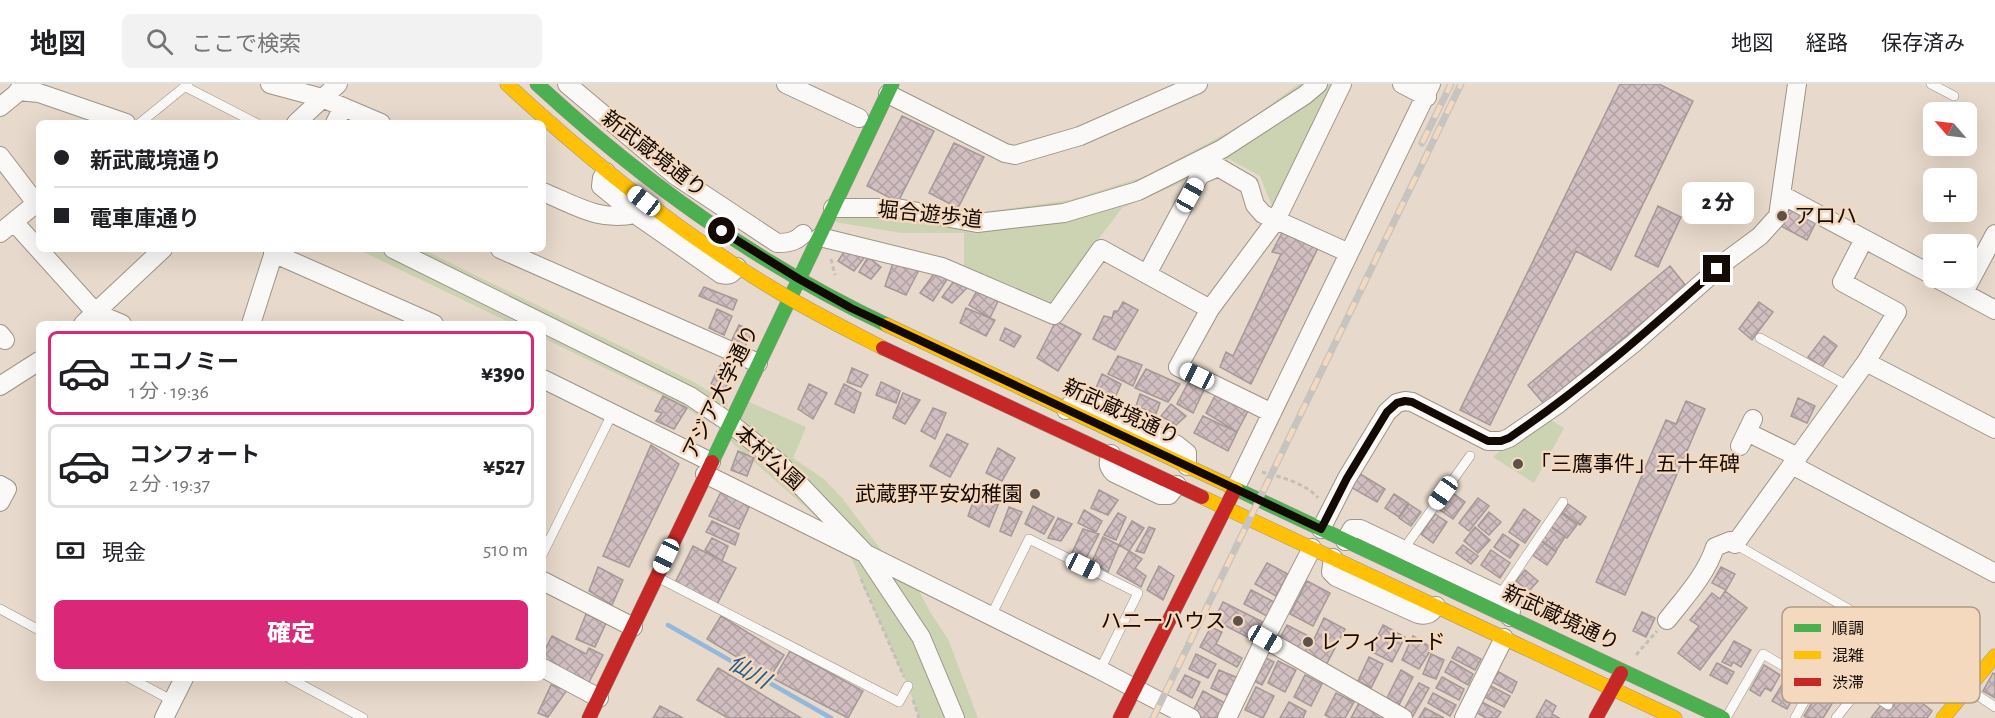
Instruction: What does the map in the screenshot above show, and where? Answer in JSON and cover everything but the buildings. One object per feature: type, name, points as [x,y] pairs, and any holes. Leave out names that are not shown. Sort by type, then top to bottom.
[{"type":"main road","name":"新武蔵境通り","points":[[507,84],[606,172],[662,215],[737,267],[887,350],[1111,454]]},
{"type":"main road","name":"新武蔵境通り","points":[[537,84],[605,144],[679,202],[799,279],[861,313],[1066,410]]},
{"type":"main road","name":"アジア大学通り","points":[[589,718],[799,279],[812,240],[833,208],[890,89]]},
{"type":"main road","name":"新武蔵境通り","points":[[1187,466],[1725,718]]},
{"type":"main road","points":[[1177,485],[1333,558]]},
{"type":"main road","points":[[1120,718],[1235,489]]},
{"type":"main road","name":"新武蔵境通り","points":[[1436,606],[1675,718]]},
{"type":"main road","points":[[1980,674],[1995,656]]},
{"type":"main road","points":[[1596,718],[1622,670]]},
{"type":"main road","points":[[1943,718],[1956,703]]},
{"type":"street","points":[[270,84],[322,98],[374,120]]},
{"type":"street","points":[[299,120],[338,84]]},
{"type":"street","points":[[567,84],[676,176],[777,243],[788,243],[799,239],[812,240],[942,267],[1054,315],[1101,249],[1210,309]]},
{"type":"street","points":[[786,84],[859,118]]},
{"type":"street","points":[[890,89],[1005,153],[1015,155],[1080,136],[1198,84]]},
{"type":"street","name":"堀合遊歩道","points":[[833,208],[897,208],[977,223],[1064,213],[1138,191],[1222,149],[1305,95],[1318,84]]},
{"type":"street","points":[[1272,413],[1178,367],[1210,309],[1276,220],[1342,84]]},
{"type":"street","points":[[1235,489],[1429,90],[1402,84]]},
{"type":"street","points":[[1321,529],[1351,470],[1391,407],[1405,401],[1412,402],[1488,441],[1501,441],[1509,438],[1575,391],[1634,343],[1729,259],[1760,236],[1778,216],[1797,84]]},
{"type":"street","points":[[0,107],[23,88],[117,120]]},
{"type":"street","points":[[337,120],[344,107]]},
{"type":"street","points":[[0,156],[36,201]]},
{"type":"street","points":[[1147,274],[1200,175],[1218,167],[1250,185],[1255,205],[1263,214],[1349,253]]},
{"type":"street","points":[[606,172],[601,186],[635,214],[721,274],[728,276],[737,267]]},
{"type":"street","points":[[546,193],[606,217],[618,218],[635,214]]},
{"type":"street","points":[[1782,195],[1923,271]]},
{"type":"street","points":[[0,233],[36,203]]},
{"type":"street","points":[[14,222],[36,250]]},
{"type":"street","points":[[1964,292],[1995,234]]},
{"type":"street","points":[[1667,620],[1701,577],[1715,547],[1730,541],[1735,544],[1866,362],[1897,312],[1842,282],[1864,239]]},
{"type":"street","points":[[38,252],[90,318],[106,321]]},
{"type":"street","points":[[90,318],[160,252]]},
{"type":"street","points":[[252,321],[274,252]]},
{"type":"street","points":[[276,252],[427,321]]},
{"type":"street","name":"本村公園","points":[[399,252],[538,321]]},
{"type":"street","points":[[507,252],[758,363]]},
{"type":"street","points":[[1956,288],[1995,309]]},
{"type":"street","name":"本村公園","points":[[546,325],[690,396],[730,423],[778,462],[866,553],[921,637],[955,718]]},
{"type":"street","points":[[1866,362],[1995,429]]},
{"type":"street","points":[[0,386],[36,363]]},
{"type":"street","points":[[546,381],[612,414],[866,553],[1191,718]]},
{"type":"street","points":[[1066,410],[1075,400],[1079,399],[1094,405],[1184,449],[1188,458],[1187,466]]},
{"type":"street","points":[[1747,432],[1995,573]]},
{"type":"street","points":[[1111,454],[1108,462],[1109,468],[1160,495],[1169,495],[1177,485]]},
{"type":"street","points":[[0,485],[7,489],[0,502]]},
{"type":"street","points":[[1346,541],[1352,529],[1356,528],[1500,595],[1512,604],[1510,617]]},
{"type":"street","points":[[1227,718],[1312,548]]},
{"type":"street","points":[[1333,558],[1331,572],[1336,577],[1418,614],[1426,615],[1436,606]]},
{"type":"street","points":[[546,584],[633,627]]},
{"type":"street","points":[[1464,718],[1504,638]]},
{"type":"street","points":[[1265,639],[1402,718]]},
{"type":"street","points":[[546,670],[599,698]]},
{"type":"street","points":[[164,718],[183,681]]},
{"type":"lane","points":[[1931,84],[1954,96]]},
{"type":"lane","points":[[144,120],[187,85],[251,120]]},
{"type":"lane","points":[[1760,338],[1848,386]]},
{"type":"lane","points":[[546,548],[612,414]]},
{"type":"lane","points":[[1403,550],[1470,456]]},
{"type":"lane","points":[[1500,595],[1563,502]]},
{"type":"lane","points":[[991,616],[1029,539],[1138,593],[1100,670]]},
{"type":"lane","points":[[1735,544],[1840,607]]},
{"type":"lane","points":[[657,577],[900,702],[908,686]]},
{"type":"lane","points":[[0,609],[36,628]]},
{"type":"lane","points":[[1725,718],[1763,654],[1782,665]]},
{"type":"lane","points":[[136,681],[173,701]]},
{"type":"lane","points":[[295,681],[363,718]]},
{"type":"lane","points":[[1980,693],[1995,707]]},
{"type":"lane","points":[[1795,718],[1803,703]]},
{"type":"lane","points":[[1836,718],[1848,703]]},
{"type":"path","points":[[812,240],[832,259],[835,277]]},
{"type":"path","points":[[1245,468],[1280,477],[1313,492],[1324,505]]},
{"type":"path","points":[[858,573],[908,686],[919,718]]},
{"type":"path","points":[[1622,670],[1667,620]]},
{"type":"green space","points":[[1299,84],[1331,84],[1272,206],[1260,176],[1229,159],[1122,208],[1051,302],[964,266],[964,233],[901,233],[835,222],[847,199],[942,212],[984,212],[1070,200],[1146,176],[1242,125]]},
{"type":"green space","points":[[363,252],[428,252],[694,382],[728,403],[717,427],[681,405],[546,339],[546,321],[507,321]]},
{"type":"green space","points":[[747,401],[806,427],[793,458],[825,480],[842,498],[885,555],[827,526],[728,439]]},
{"type":"green space","points":[[1542,415],[1564,428],[1534,483],[1493,457]]},
{"type":"green space","points":[[849,553],[917,587],[948,639],[978,718],[919,718],[908,686]]},
{"type":"waterway","name":"仙川","points":[[668,625],[831,718]]},
{"type":"railway","points":[[1422,143],[1451,84]]},
{"type":"railway","points":[[1153,718],[1461,84]]},
{"type":"traffic: fast","points":[[537,84],[618,154],[703,218],[793,276],[887,325]]},
{"type":"traffic: fast","points":[[712,462],[892,84]]},
{"type":"traffic: fast","points":[[1236,489],[1723,718]]},
{"type":"traffic: slow","points":[[507,84],[600,166],[698,240],[781,293],[883,348]]},
{"type":"traffic: slow","points":[[887,325],[1236,489]]},
{"type":"traffic: slow","points":[[1202,497],[1675,718]]},
{"type":"traffic: slow","points":[[1980,674],[1995,656]]},
{"type":"traffic: slow","points":[[1943,718],[1956,703]]},
{"type":"traffic: jam","points":[[883,348],[1202,497]]},
{"type":"traffic: jam","points":[[589,718],[712,462]]},
{"type":"traffic: jam","points":[[1120,718],[1234,491]]},
{"type":"traffic: jam","points":[[1596,718],[1621,673]]},
{"type":"place","name":"アロハ","points":[[1782,216]]},
{"type":"place","name":"「三鷹事件」五十年碑","points":[[1518,464]]},
{"type":"place","name":"武蔵野平安幼稚園","points":[[1035,494]]},
{"type":"place","name":"ハニーハウス","points":[[1238,621]]},
{"type":"place","name":"レフィナード","points":[[1308,642]]},
{"type":"route","points":[[722,231],[851,308],[1321,529],[1353,466],[1387,412],[1397,403],[1412,402],[1488,441],[1501,441],[1509,438],[1558,404],[1634,343],[1717,269]]}]
